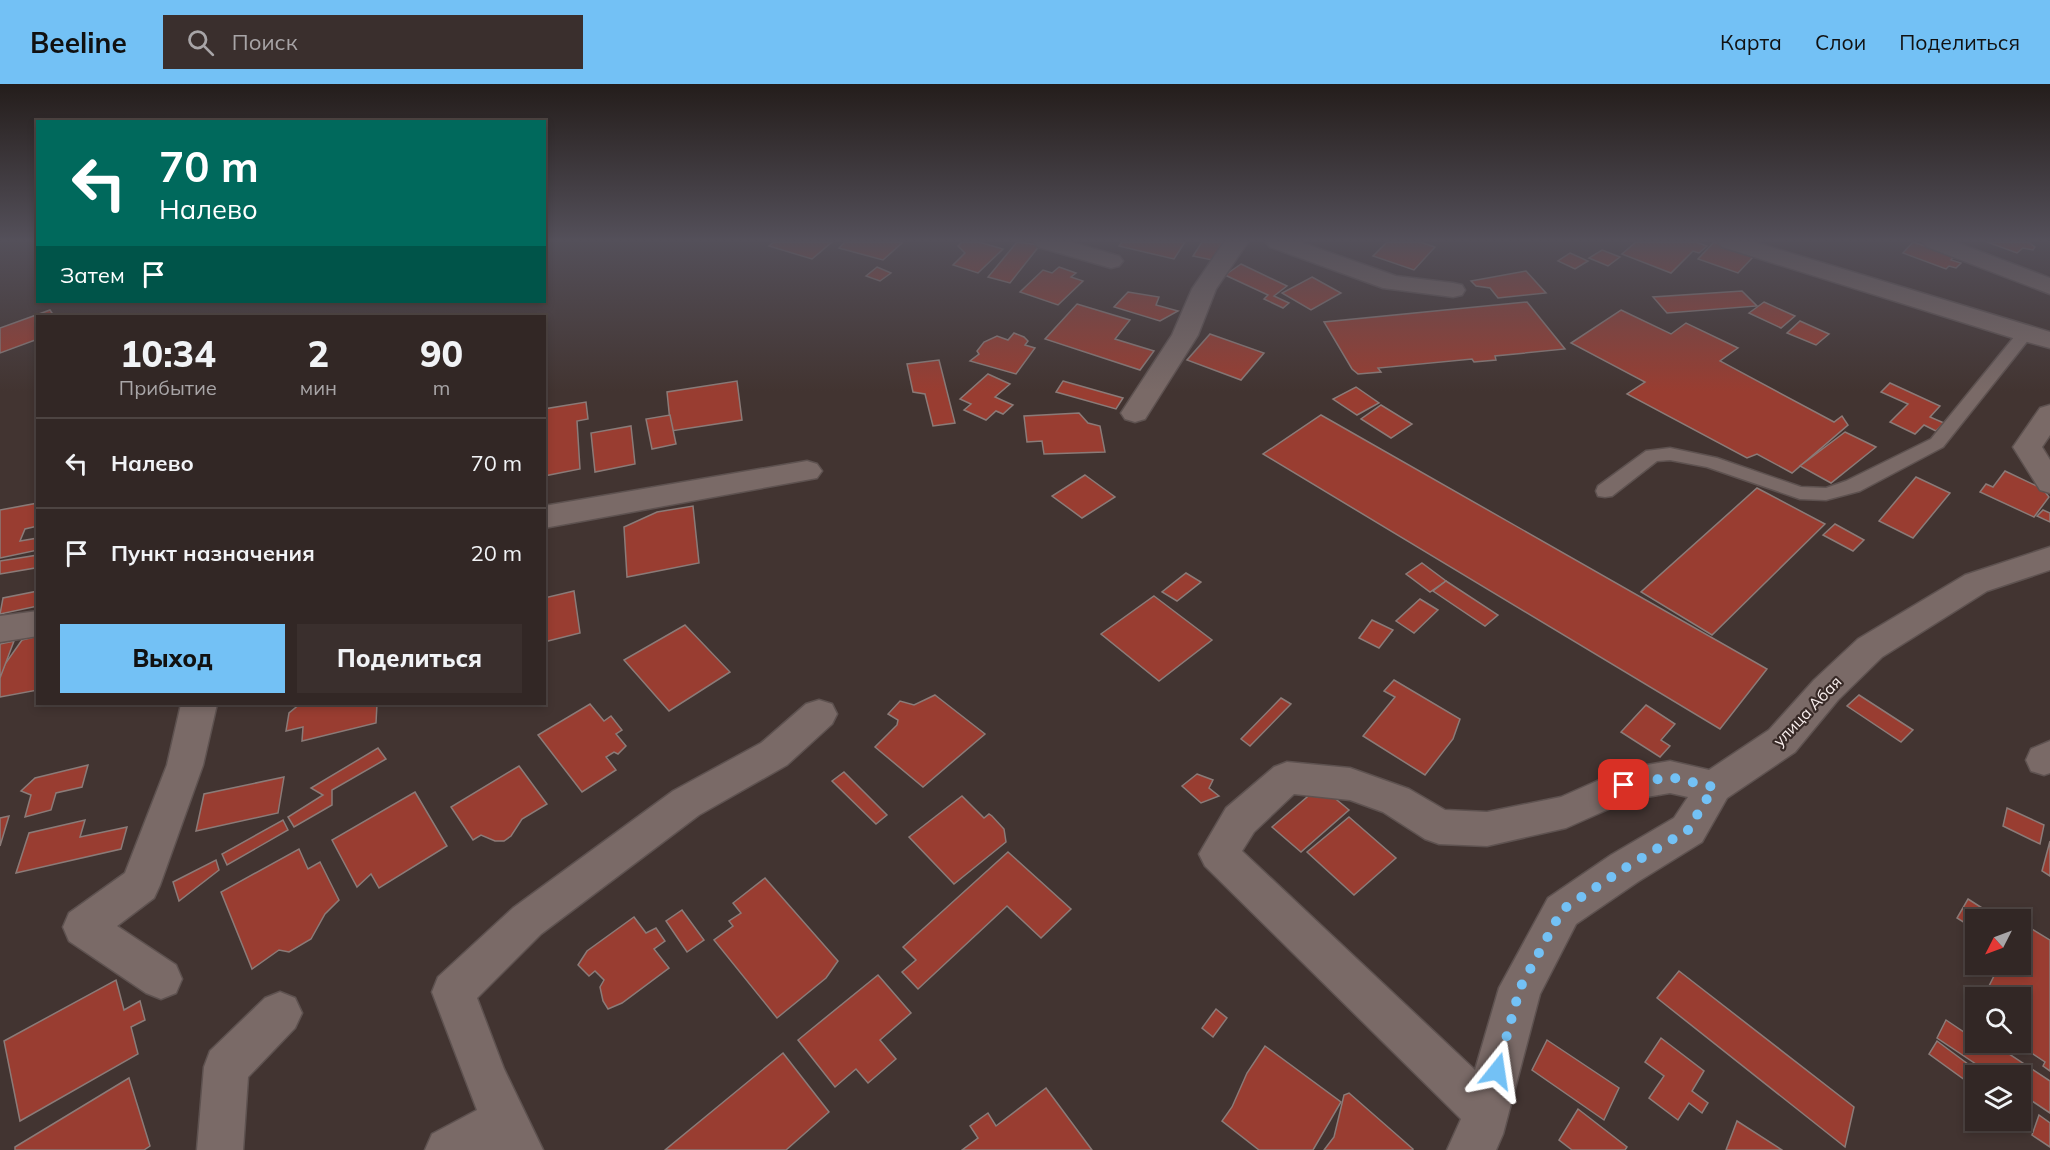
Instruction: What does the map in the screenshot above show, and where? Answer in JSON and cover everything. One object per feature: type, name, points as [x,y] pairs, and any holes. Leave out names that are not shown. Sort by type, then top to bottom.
[{"type":"street","points":[[1135,413],[1185,335],[1203,292]]},
{"type":"street","points":[[1890,292],[2050,340]]},
{"type":"street","points":[[2050,414],[2027,447],[2050,483]]},
{"type":"street","points":[[546,517],[807,471]]},
{"type":"street","name":"улица Абая","points":[[1470,1150],[1480,1134],[1520,988],[1562,910],[1688,830],[1714,787],[1782,741],[1826,690],[1870,648],[1976,583],[2050,558]]},
{"type":"street","points":[[0,629],[36,623]]},
{"type":"street","points":[[161,979],[83,927],[140,885],[185,765],[198,705]]},
{"type":"street","points":[[448,1150],[513,1135],[486,1081],[453,992],[527,921],[686,803],[774,754],[819,714]]},
{"type":"street","points":[[1486,1112],[1391,1017],[1315,948],[1220,854],[1240,820],[1287,778],[1350,784],[1396,800],[1439,827],[1487,829],[1566,812],[1624,785],[1670,777],[1714,787]]},
{"type":"street","points":[[220,1150],[226,1068],[279,1013]]},
{"type":"lane","points":[[1605,491],[1652,455],[1670,454],[1710,462],[1800,493],[1826,494],[1853,486],[1937,443],[2025,334]]},
{"type":"building","points":[[1020,292],[1072,292],[1058,305]]},
{"type":"building","points":[[1128,292],[1159,297],[1156,305],[1178,311],[1160,321],[1114,307]]},
{"type":"building","points":[[1261,292],[1280,292],[1274,296],[1289,303],[1283,308],[1264,299],[1268,295]]},
{"type":"building","points":[[1339,292],[1341,293],[1311,310],[1282,293]]},
{"type":"building","points":[[1493,292],[1546,293],[1498,298]]},
{"type":"building","points":[[1743,292],[1757,306],[1667,313],[1653,297]]},
{"type":"building","points":[[1527,302],[1565,349],[1495,356],[1496,360],[1474,362],[1472,359],[1378,368],[1381,372],[1358,374],[1352,369],[1324,322]]},
{"type":"building","points":[[1764,302],[1795,316],[1781,328],[1749,313]]},
{"type":"building","points":[[1077,304],[1130,320],[1115,339],[1154,351],[1140,370],[1045,339]]},
{"type":"building","points":[[50,310],[53,315],[36,315]]},
{"type":"building","points":[[1621,310],[1671,334],[1686,323],[1738,348],[1720,361],[1834,422],[1842,416],[1848,425],[1792,473],[1757,454],[1747,458],[1627,394],[1645,382],[1571,343]]},
{"type":"building","points":[[36,315],[36,340],[0,353],[0,328]]},
{"type":"building","points":[[1800,321],[1829,334],[1816,345],[1787,333]]},
{"type":"building","points":[[1014,333],[1028,341],[1025,345],[1035,348],[1016,374],[970,361],[979,354],[977,351],[984,342],[997,336],[1008,340]]},
{"type":"building","points":[[1210,334],[1264,353],[1241,380],[1187,360]]},
{"type":"building","points":[[939,360],[955,423],[933,426],[925,394],[913,392],[907,364]]},
{"type":"building","points":[[988,374],[1010,384],[995,397],[1013,405],[1003,414],[996,411],[986,420],[964,410],[971,404],[960,399]]},
{"type":"building","points":[[737,381],[742,420],[671,431],[667,392]]},
{"type":"building","points":[[1063,381],[1123,398],[1116,409],[1056,392]]},
{"type":"building","points":[[1890,383],[1940,406],[1930,417],[1944,423],[1936,431],[1924,425],[1915,434],[1890,422],[1908,404],[1881,392]]},
{"type":"building","points":[[1356,387],[1379,403],[1357,415],[1333,399]]},
{"type":"building","points":[[586,402],[588,419],[577,421],[580,469],[546,476],[546,409]]},
{"type":"building","points":[[1381,405],[1412,424],[1391,438],[1361,419]]},
{"type":"building","points":[[1079,413],[1088,423],[1100,426],[1105,452],[1044,454],[1042,441],[1027,442],[1024,416]]},
{"type":"building","points":[[670,415],[676,444],[652,449],[646,419]]},
{"type":"building","points":[[1321,415],[1767,669],[1720,729],[1263,454]]},
{"type":"building","points":[[631,426],[635,464],[595,472],[591,433]]},
{"type":"building","points":[[1845,432],[1876,447],[1831,483],[1800,466]]},
{"type":"building","points":[[2005,471],[2043,489],[2049,497],[2034,517],[1980,492],[1986,484],[1993,487]]},
{"type":"building","points":[[1085,475],[1115,497],[1082,518],[1052,496]]},
{"type":"building","points":[[1916,477],[1950,493],[1913,538],[1879,521]]},
{"type":"building","points":[[1757,488],[1825,524],[1712,635],[1641,592]]},
{"type":"building","points":[[36,503],[36,526],[25,529],[20,541],[36,538],[36,550],[0,558],[0,510]]},
{"type":"building","points":[[693,506],[699,563],[627,577],[624,527],[657,512]]},
{"type":"building","points":[[2043,510],[2050,513],[2050,522],[2037,516]]},
{"type":"building","points":[[1835,524],[1864,540],[1853,551],[1823,535]]},
{"type":"building","points":[[36,555],[35,568],[0,574],[0,561]]},
{"type":"building","points":[[1422,563],[1446,581],[1430,592],[1406,574]]},
{"type":"building","points":[[1186,573],[1201,582],[1177,601],[1162,592]]},
{"type":"building","points":[[1446,581],[1498,615],[1485,626],[1433,591]]},
{"type":"building","points":[[36,591],[36,606],[0,614],[3,598]]},
{"type":"building","points":[[574,591],[580,633],[546,642],[546,598]]},
{"type":"building","points":[[1154,596],[1212,640],[1159,681],[1101,634]]},
{"type":"building","points":[[1420,599],[1438,610],[1414,633],[1396,621]]},
{"type":"building","points":[[1372,620],[1393,630],[1379,648],[1359,638]]},
{"type":"building","points":[[685,625],[730,672],[669,711],[624,660]]},
{"type":"building","points":[[36,636],[36,690],[0,697],[0,676],[5,664],[22,640]]},
{"type":"building","points":[[14,641],[0,678],[0,644]]},
{"type":"building","points":[[1394,680],[1460,719],[1453,739],[1425,775],[1363,736],[1395,697],[1384,691]]},
{"type":"building","points":[[935,695],[985,734],[923,787],[875,747],[897,725],[898,720],[888,714],[900,701],[914,705]]},
{"type":"building","points":[[1859,695],[1913,730],[1901,742],[1847,706]]},
{"type":"building","points":[[1281,698],[1291,704],[1250,746],[1241,739]]},
{"type":"building","points":[[590,704],[604,721],[611,716],[622,730],[616,734],[626,746],[618,754],[614,752],[606,757],[616,770],[582,792],[538,735]]},
{"type":"building","points":[[299,705],[377,705],[376,723],[302,741],[303,727],[286,731],[289,713]]},
{"type":"building","points":[[1646,705],[1675,724],[1661,740],[1670,746],[1660,757],[1621,732]]},
{"type":"building","points":[[378,748],[386,759],[332,790],[332,805],[294,827],[288,817],[323,795],[311,788]]},
{"type":"building","points":[[88,765],[82,787],[56,793],[51,810],[25,817],[31,795],[21,791],[35,778]]},
{"type":"building","points":[[519,766],[547,804],[522,819],[511,836],[504,841],[495,841],[481,835],[473,840],[451,807]]},
{"type":"building","points":[[844,772],[887,815],[876,824],[832,781]]},
{"type":"building","points":[[1197,774],[1213,780],[1209,788],[1219,796],[1201,803],[1182,786]]},
{"type":"building","points":[[284,777],[278,813],[196,831],[204,794]]},
{"type":"building","points":[[1320,786],[1349,810],[1301,852],[1272,827]]},
{"type":"building","points":[[415,792],[447,846],[379,888],[371,874],[357,887],[332,840]]},
{"type":"building","points":[[962,796],[984,818],[989,814],[992,816],[1004,829],[1006,842],[954,884],[909,837]]},
{"type":"building","points":[[2007,808],[2044,825],[2040,844],[2003,826]]},
{"type":"building","points":[[9,816],[0,846],[0,818]]},
{"type":"building","points":[[1349,817],[1396,858],[1354,895],[1307,852]]},
{"type":"building","points":[[85,820],[80,837],[127,827],[121,849],[16,873],[29,833]]},
{"type":"building","points":[[283,820],[288,830],[227,865],[222,854]]},
{"type":"building","points":[[2050,841],[2050,876],[2042,871]]},
{"type":"building","points":[[299,849],[308,869],[320,862],[339,900],[325,914],[311,939],[289,952],[279,950],[252,969],[221,892]]},
{"type":"building","points":[[1008,852],[1071,909],[1041,938],[1007,906],[918,989],[902,972],[916,960],[903,947]]},
{"type":"building","points":[[216,860],[219,870],[179,901],[173,882]]},
{"type":"building","points":[[765,878],[838,961],[826,978],[777,1018],[714,940],[733,926],[729,921],[741,913],[733,903]]},
{"type":"building","points":[[1968,899],[1984,909],[1965,909],[1965,923],[1957,918]]},
{"type":"building","points":[[682,910],[704,940],[687,952],[666,921]]},
{"type":"building","points":[[634,917],[646,933],[656,928],[665,941],[654,949],[669,968],[622,1003],[608,1009],[603,1001],[600,987],[604,980],[595,971],[589,976],[578,965],[587,951]]},
{"type":"building","points":[[2031,929],[2050,940],[2050,1071],[2043,1066],[2045,1062],[2031,1053],[2031,987],[1988,987],[1994,975],[2031,975]]},
{"type":"building","points":[[1679,971],[1854,1107],[1845,1147],[1657,998]]},
{"type":"building","points":[[878,975],[911,1013],[880,1040],[896,1059],[868,1083],[856,1069],[835,1087],[798,1040]]},
{"type":"building","points":[[116,980],[124,1010],[140,1001],[145,1020],[131,1027],[138,1054],[20,1121],[4,1041]]},
{"type":"building","points":[[1216,1009],[1227,1018],[1213,1037],[1202,1028]]},
{"type":"building","points":[[1946,1020],[1965,1033],[1965,1053],[2008,1053],[2026,1065],[1978,1065],[1937,1038]]},
{"type":"building","points":[[1661,1038],[1704,1071],[1692,1091],[1708,1103],[1702,1113],[1689,1103],[1678,1120],[1649,1098],[1664,1076],[1645,1062]]},
{"type":"building","points":[[1547,1040],[1619,1088],[1604,1120],[1532,1070]]},
{"type":"building","points":[[1937,1041],[1969,1065],[1965,1065],[1965,1080],[1929,1054]]},
{"type":"building","points":[[1265,1046],[1341,1102],[1313,1150],[1259,1150],[1222,1121],[1232,1107],[1247,1073]]},
{"type":"building","points":[[783,1053],[829,1112],[786,1150],[665,1150]]},
{"type":"building","points":[[2031,1068],[2050,1081],[2050,1113],[2031,1100]]},
{"type":"building","points":[[129,1078],[150,1146],[144,1150],[15,1150],[15,1147]]},
{"type":"building","points":[[1046,1088],[1092,1150],[962,1150],[978,1138],[970,1126],[988,1113],[996,1126]]},
{"type":"building","points":[[1349,1093],[1413,1150],[1324,1150],[1334,1137],[1344,1095]]},
{"type":"building","points":[[1578,1109],[1627,1147],[1625,1150],[1572,1150],[1559,1140]]},
{"type":"building","points":[[2039,1115],[2050,1123],[2050,1147],[2032,1135]]},
{"type":"building","points":[[1737,1121],[1782,1150],[1726,1150]]},
{"type":"route","points":[[1497,1071],[1520,988],[1562,910],[1688,830],[1714,787],[1670,777],[1624,785]]}]
